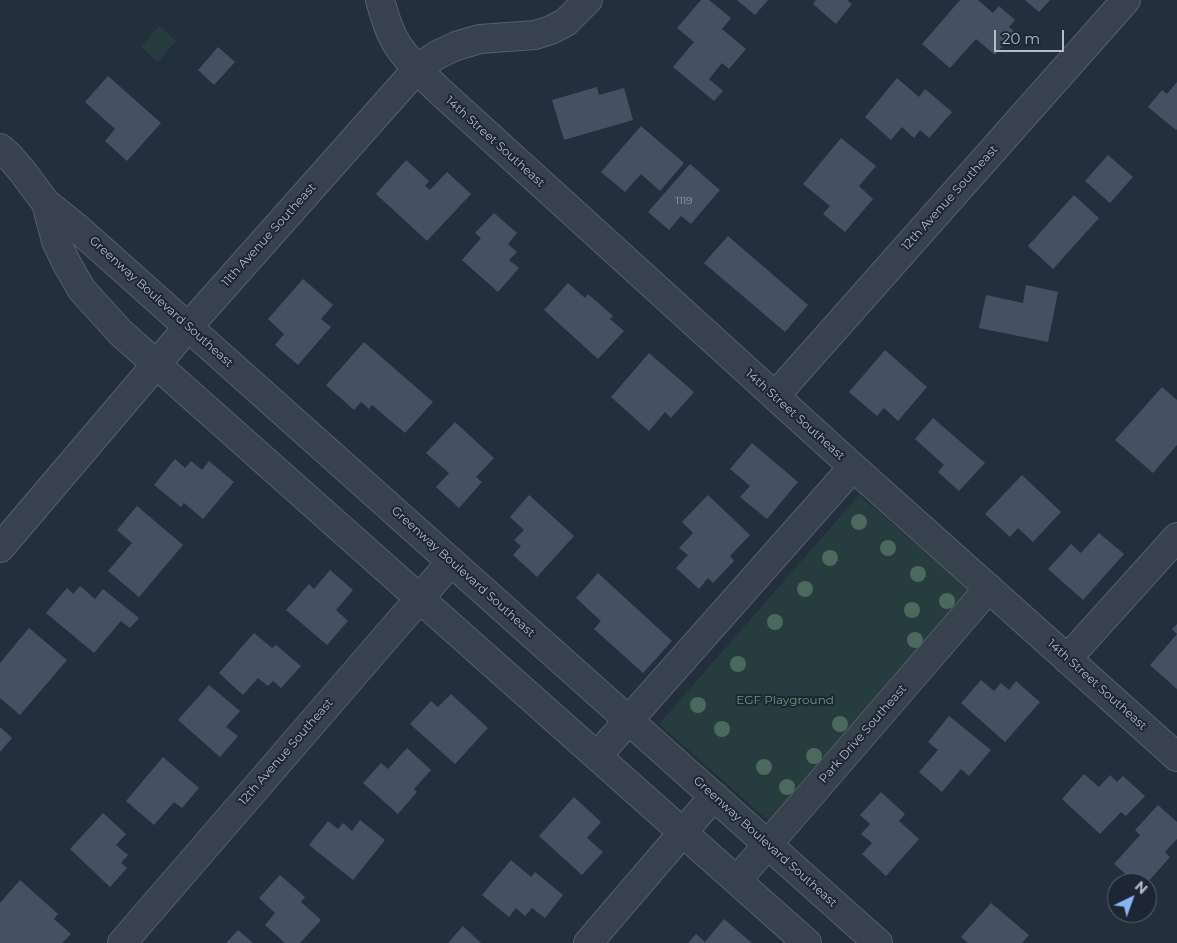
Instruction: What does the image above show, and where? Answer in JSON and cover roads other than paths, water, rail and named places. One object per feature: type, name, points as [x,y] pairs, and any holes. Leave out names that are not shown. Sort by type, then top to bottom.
[{"type":"street","name":"14th Street Southeast","points":[[380,0],[388,24],[400,49],[416,69],[774,396],[1177,756]]},
{"type":"street","name":"11th Avenue Southeast","points":[[0,548],[188,327],[416,69],[437,55],[456,46],[480,39],[535,35],[551,30],[566,22],[588,0]]},
{"type":"street","name":"12th Avenue Southeast","points":[[774,396],[1126,0]]},
{"type":"street","name":"Greenway Boulevard Southeast","points":[[0,148],[22,171],[46,203],[96,245],[878,943]]},
{"type":"street","name":"Greenway Boulevard Southeast","points":[[46,203],[56,241],[68,266],[82,290],[120,332],[807,943]]},
{"type":"street","points":[[597,756],[853,467]]},
{"type":"street","points":[[1068,658],[1177,537]]},
{"type":"street","name":"12th Avenue Southeast","points":[[122,943],[451,562]]},
{"type":"street","name":"Park Drive Southeast","points":[[737,880],[989,588]]},
{"type":"street","points":[[588,943],[714,796]]},
{"type":"park label","name":"EGF Playground","points":[[785,700]]}]
